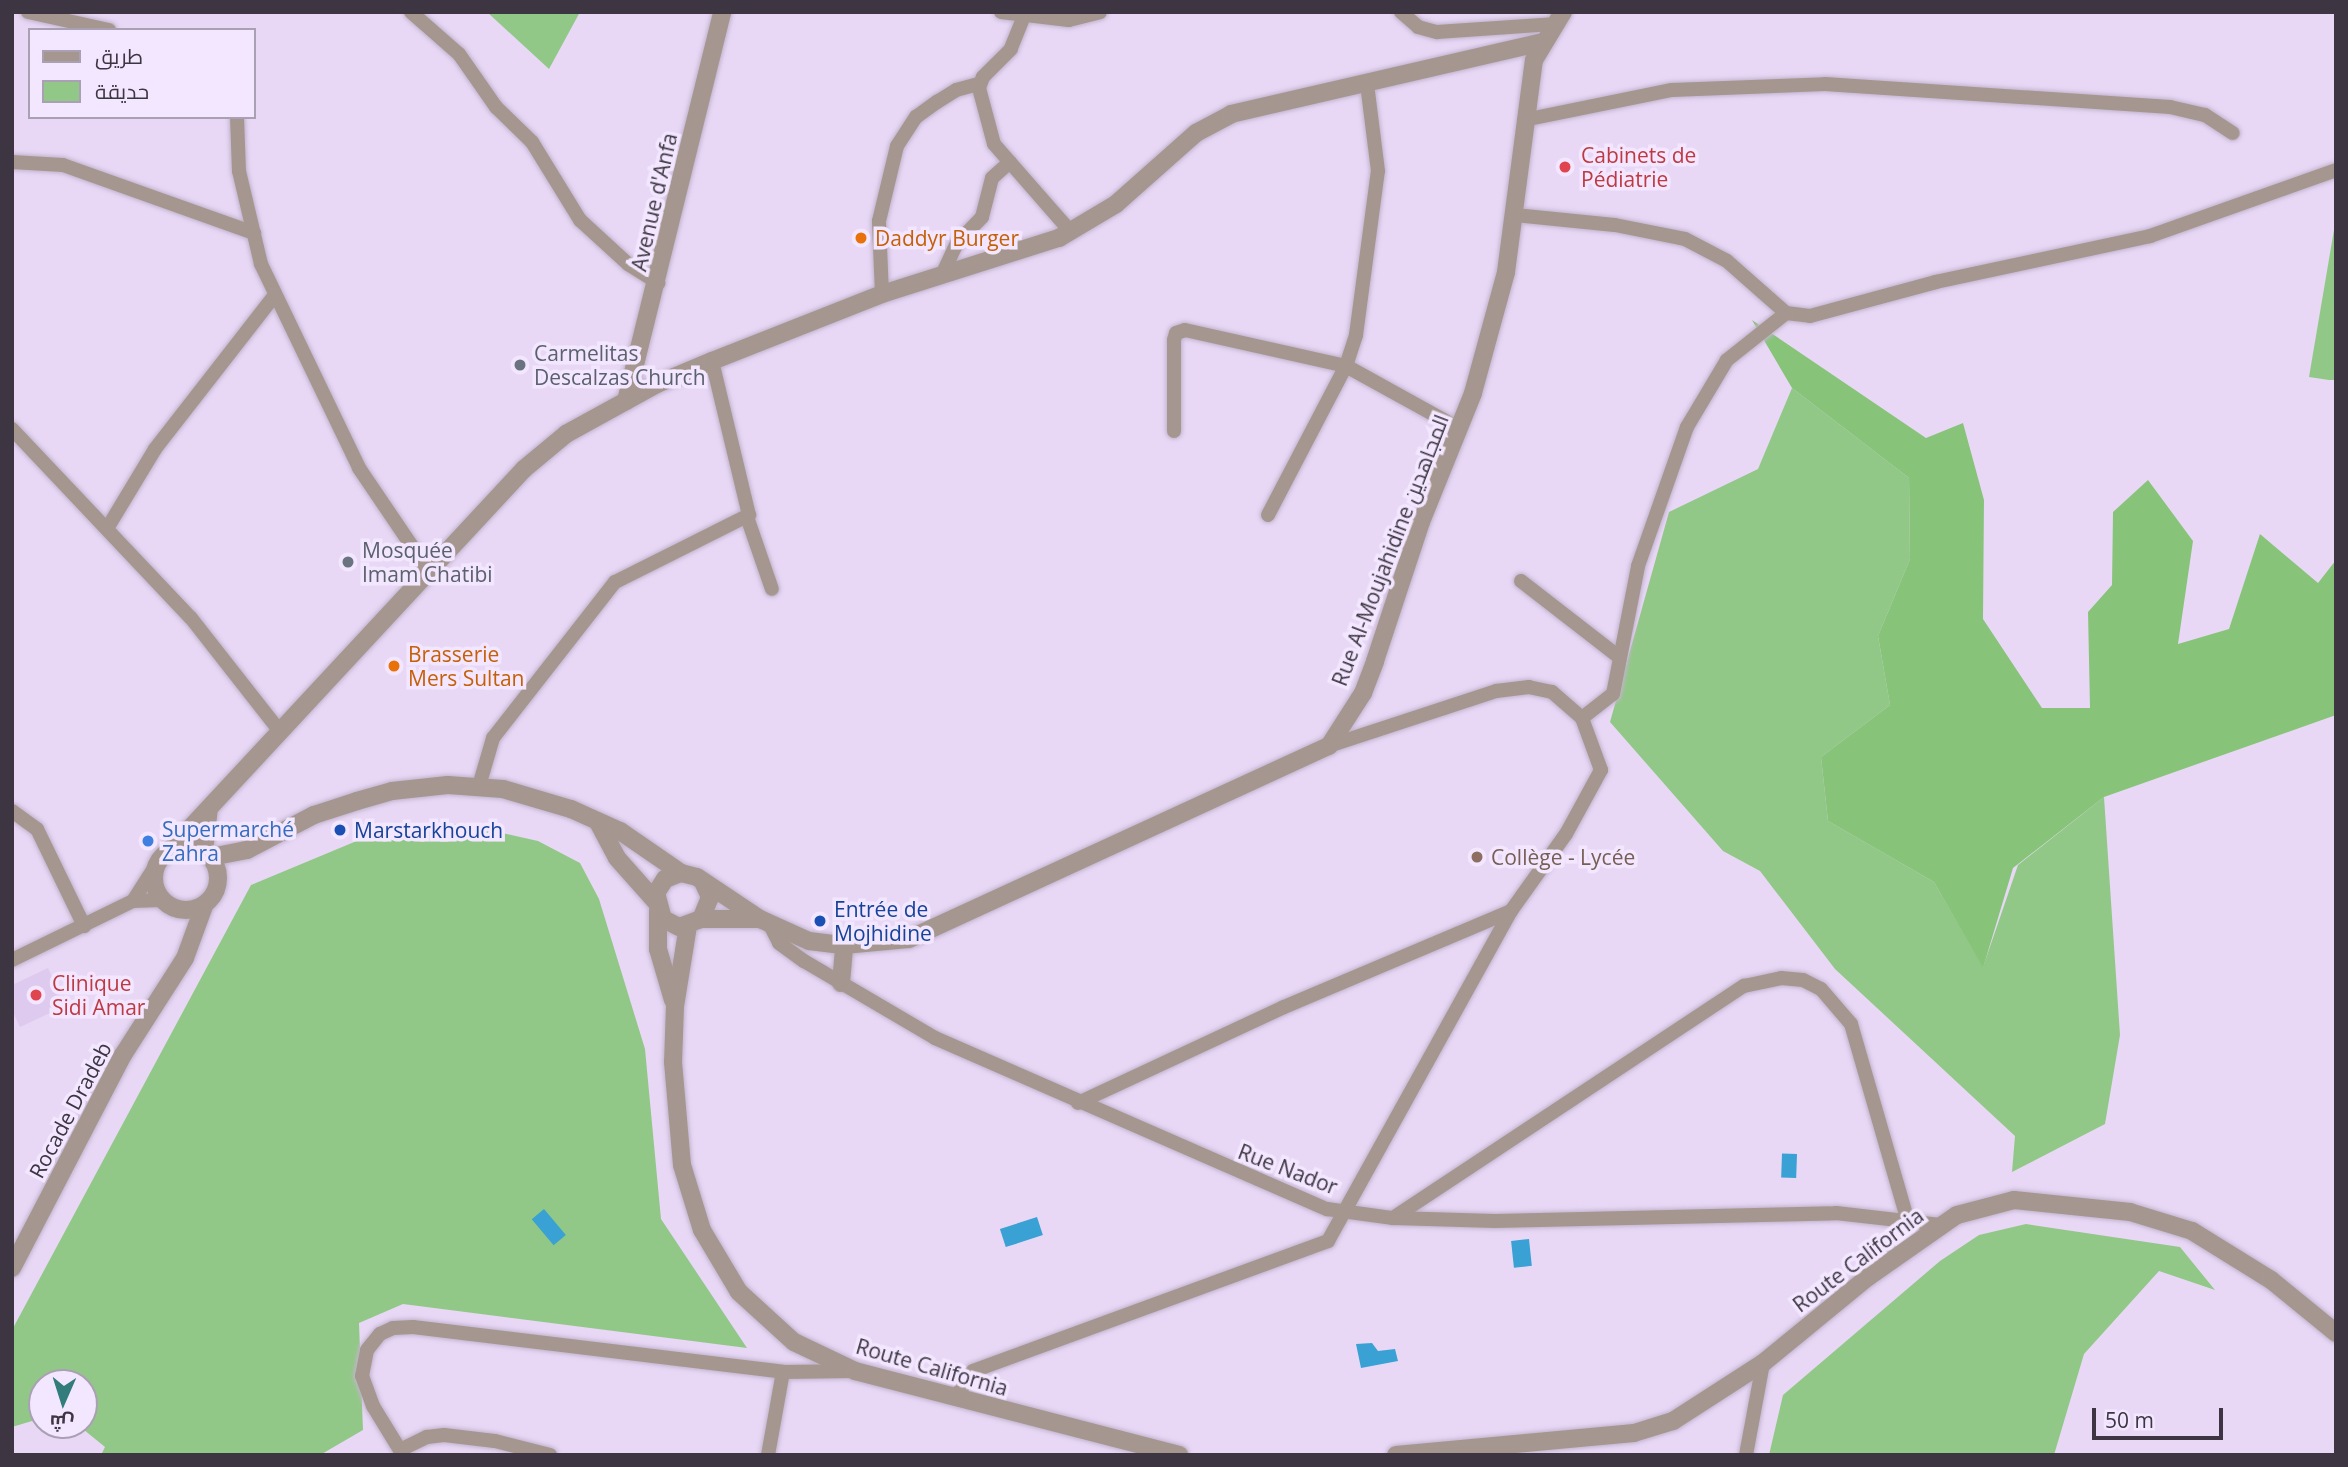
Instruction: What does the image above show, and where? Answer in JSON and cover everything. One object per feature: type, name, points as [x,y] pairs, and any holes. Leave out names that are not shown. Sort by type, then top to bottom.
[{"type":"street","points":[[28,12],[100,28]]},
{"type":"street","points":[[411,12],[459,54],[491,100],[532,142],[580,220],[628,264],[658,284]]},
{"type":"street","name":"Avenue d'Anfa","points":[[626,401],[658,284],[723,12]]},
{"type":"street","points":[[1001,12],[1069,20],[1100,12]]},
{"type":"street","points":[[1401,12],[1418,27],[1437,32],[1558,18]]},
{"type":"street","points":[[882,294],[879,220],[897,146],[916,117],[956,90],[979,84],[1012,49],[1024,16]]},
{"type":"street","name":"Rue Al-Moujahidine المجاهدين","points":[[1329,746],[1363,692],[1421,523],[1460,429],[1506,272],[1534,60],[1558,18]]},
{"type":"street","points":[[133,901],[162,858],[249,767],[278,729],[541,454],[626,401],[712,361],[882,294],[1020,254],[1071,232],[1116,204],[1196,133],[1220,119],[1543,42]]},
{"type":"street","points":[[979,84],[994,144],[1071,232]]},
{"type":"street","points":[[1268,515],[1346,366],[1356,335],[1377,191],[1378,146],[1367,84]]},
{"type":"street","points":[[1524,120],[1672,90],[1825,84],[2170,107],[2205,115],[2233,133]]},
{"type":"street","points":[[237,119],[237,163],[254,233],[275,295],[359,468],[430,573]]},
{"type":"street","points":[[12,162],[63,165],[254,233]]},
{"type":"street","points":[[942,275],[957,243],[982,217],[992,178],[1010,162]]},
{"type":"street","points":[[1515,215],[1615,225],[1702,245],[1786,313],[1824,314],[1936,282],[2150,236],[2336,170]]},
{"type":"street","points":[[107,527],[166,433],[275,295]]},
{"type":"street","points":[[1582,718],[1604,706],[1613,694],[1619,657],[1653,518],[1687,427],[1727,360],[1786,313]]},
{"type":"street","points":[[1174,431],[1171,366],[1174,340],[1181,330],[1346,366],[1460,429]]},
{"type":"street","points":[[712,361],[749,500],[747,517],[772,589]]},
{"type":"street","points":[[12,429],[107,527],[240,675],[278,729]]},
{"type":"street","points":[[479,786],[493,738],[615,582],[747,517]]},
{"type":"street","points":[[1521,581],[1619,657]]},
{"type":"street","points":[[162,900],[154,883],[162,858],[186,846],[208,854],[247,850],[314,815],[392,791],[479,786],[528,794],[631,838],[681,873],[703,882],[765,921],[809,941],[844,945],[882,944],[932,930],[1101,847],[1223,797],[1329,746],[1520,687],[1552,692],[1582,718],[1598,754],[1600,776],[1566,834],[1511,911],[1328,1241],[973,1371],[955,1398]]},
{"type":"street","points":[[209,808],[208,854],[219,883]]},
{"type":"street","points":[[12,811],[37,829],[84,926]]},
{"type":"street","points":[[599,824],[617,858],[670,924],[765,921]]},
{"type":"street","points":[[177,909],[204,906],[219,883],[247,850]]},
{"type":"street","points":[[657,907],[665,879],[681,873]]},
{"type":"street","points":[[695,923],[710,905],[703,882]]},
{"type":"street","points":[[12,960],[133,901],[162,900],[177,909],[193,939]]},
{"type":"street","name":"Rocade Dradeb","points":[[12,1268],[123,1055],[193,939],[204,906]]},
{"type":"street","name":"Route California","points":[[657,907],[658,948],[675,1006]]},
{"type":"street","points":[[1078,1103],[1284,1007],[1511,911]]},
{"type":"street","name":"Rue Nador","points":[[765,921],[779,943],[841,984],[935,1038],[1309,1203],[1345,1213],[1495,1221],[1836,1213],[1907,1218],[1942,1225]]},
{"type":"street","name":"Route California","points":[[695,923],[675,1006],[674,1085],[682,1165],[702,1230],[739,1292],[771,1325],[794,1342],[855,1371],[1179,1455]]},
{"type":"street","points":[[841,984],[844,945]]},
{"type":"street","points":[[1393,1217],[1744,986],[1782,978],[1803,980],[1821,989],[1851,1024],[1907,1218]]},
{"type":"street","name":"Route California","points":[[1396,1455],[1492,1451],[1655,1428],[1699,1408],[1763,1363],[1868,1277],[1942,1225],[1974,1209],[2014,1200],[2106,1208],[2167,1221],[2223,1247],[2336,1333]]},
{"type":"street","points":[[550,1455],[495,1441],[444,1435],[427,1437],[401,1452],[373,1406],[362,1376],[367,1350],[380,1334],[393,1328],[426,1328],[783,1372],[855,1371]]},
{"type":"street","points":[[1746,1455],[1763,1363]]},
{"type":"street","points":[[768,1455],[783,1372]]},
{"type":"shaded area","name":"Clinique Sidi Amar","points":[[48,968],[65,1006],[20,1027],[12,1010],[12,985]]},
{"type":"green space","points":[[487,12],[580,12],[549,69]]},
{"type":"green space","points":[[2336,218],[2336,380],[2329,380],[2309,377]]},
{"type":"green space","points":[[1752,320],[1926,438],[1963,423],[1984,500],[1983,619],[2042,708],[2090,708],[2088,612],[2112,585],[2113,512],[2148,480],[2193,541],[2178,644],[2229,629],[2260,534],[2318,583],[2336,560],[2336,715],[2104,797],[2013,868],[1983,968],[1934,882],[1828,821],[1821,757],[1890,705],[1878,636],[1910,559],[1909,478],[1792,388]]},
{"type":"green space","points":[[1792,388],[1909,478],[1910,559],[1878,636],[1890,705],[1821,757],[1828,821],[1934,882],[1983,967],[2018,865],[2104,797],[2120,1035],[2105,1124],[2012,1172],[2015,1136],[1835,969],[1760,871],[1723,851],[1610,722],[1669,512],[1758,469]]},
{"type":"green space","points":[[462,824],[538,841],[580,863],[599,899],[645,1049],[661,1219],[747,1348],[403,1304],[359,1323],[363,1430],[320,1455],[101,1455],[105,1447],[95,1439],[98,1439],[98,1369],[28,1369],[28,1422],[12,1427],[12,1330],[251,885],[383,830]]},
{"type":"green space","points":[[2026,1224],[2180,1247],[2215,1290],[2159,1271],[2084,1354],[2054,1455],[1769,1455],[1783,1395],[1940,1261],[1979,1235]]},
{"type":"water","points":[[1782,1153],[1797,1154],[1796,1178],[1781,1177]]},
{"type":"water","points":[[544,1209],[566,1235],[554,1245],[532,1219]]},
{"type":"water","points":[[1037,1217],[1043,1235],[1006,1247],[1000,1229]]},
{"type":"water","points":[[1529,1239],[1532,1266],[1514,1268],[1511,1241]]},
{"type":"water","points":[[1372,1343],[1378,1351],[1395,1349],[1398,1361],[1361,1368],[1356,1344]]},
{"type":"place","name":"Cabinets de Pédiatrie","points":[[1565,167]]},
{"type":"place","name":"Daddyr Burger","points":[[861,238]]},
{"type":"place","name":"Carmelitas Descalzas Church","points":[[520,365]]},
{"type":"place","name":"Mosquée Imam Chatibi","points":[[348,562]]},
{"type":"place","name":"Brasserie Mers Sultan","points":[[394,666]]},
{"type":"place","name":"Marstarkhouch","points":[[340,830]]},
{"type":"place","name":"Supermarché Zahra","points":[[148,841]]},
{"type":"place","name":"Collège - Lycée","points":[[1477,857]]},
{"type":"place","name":"Entrée de Mojhidine","points":[[820,921]]},
{"type":"place","name":"Clinique Sidi Amar","points":[[36,995]]}]
